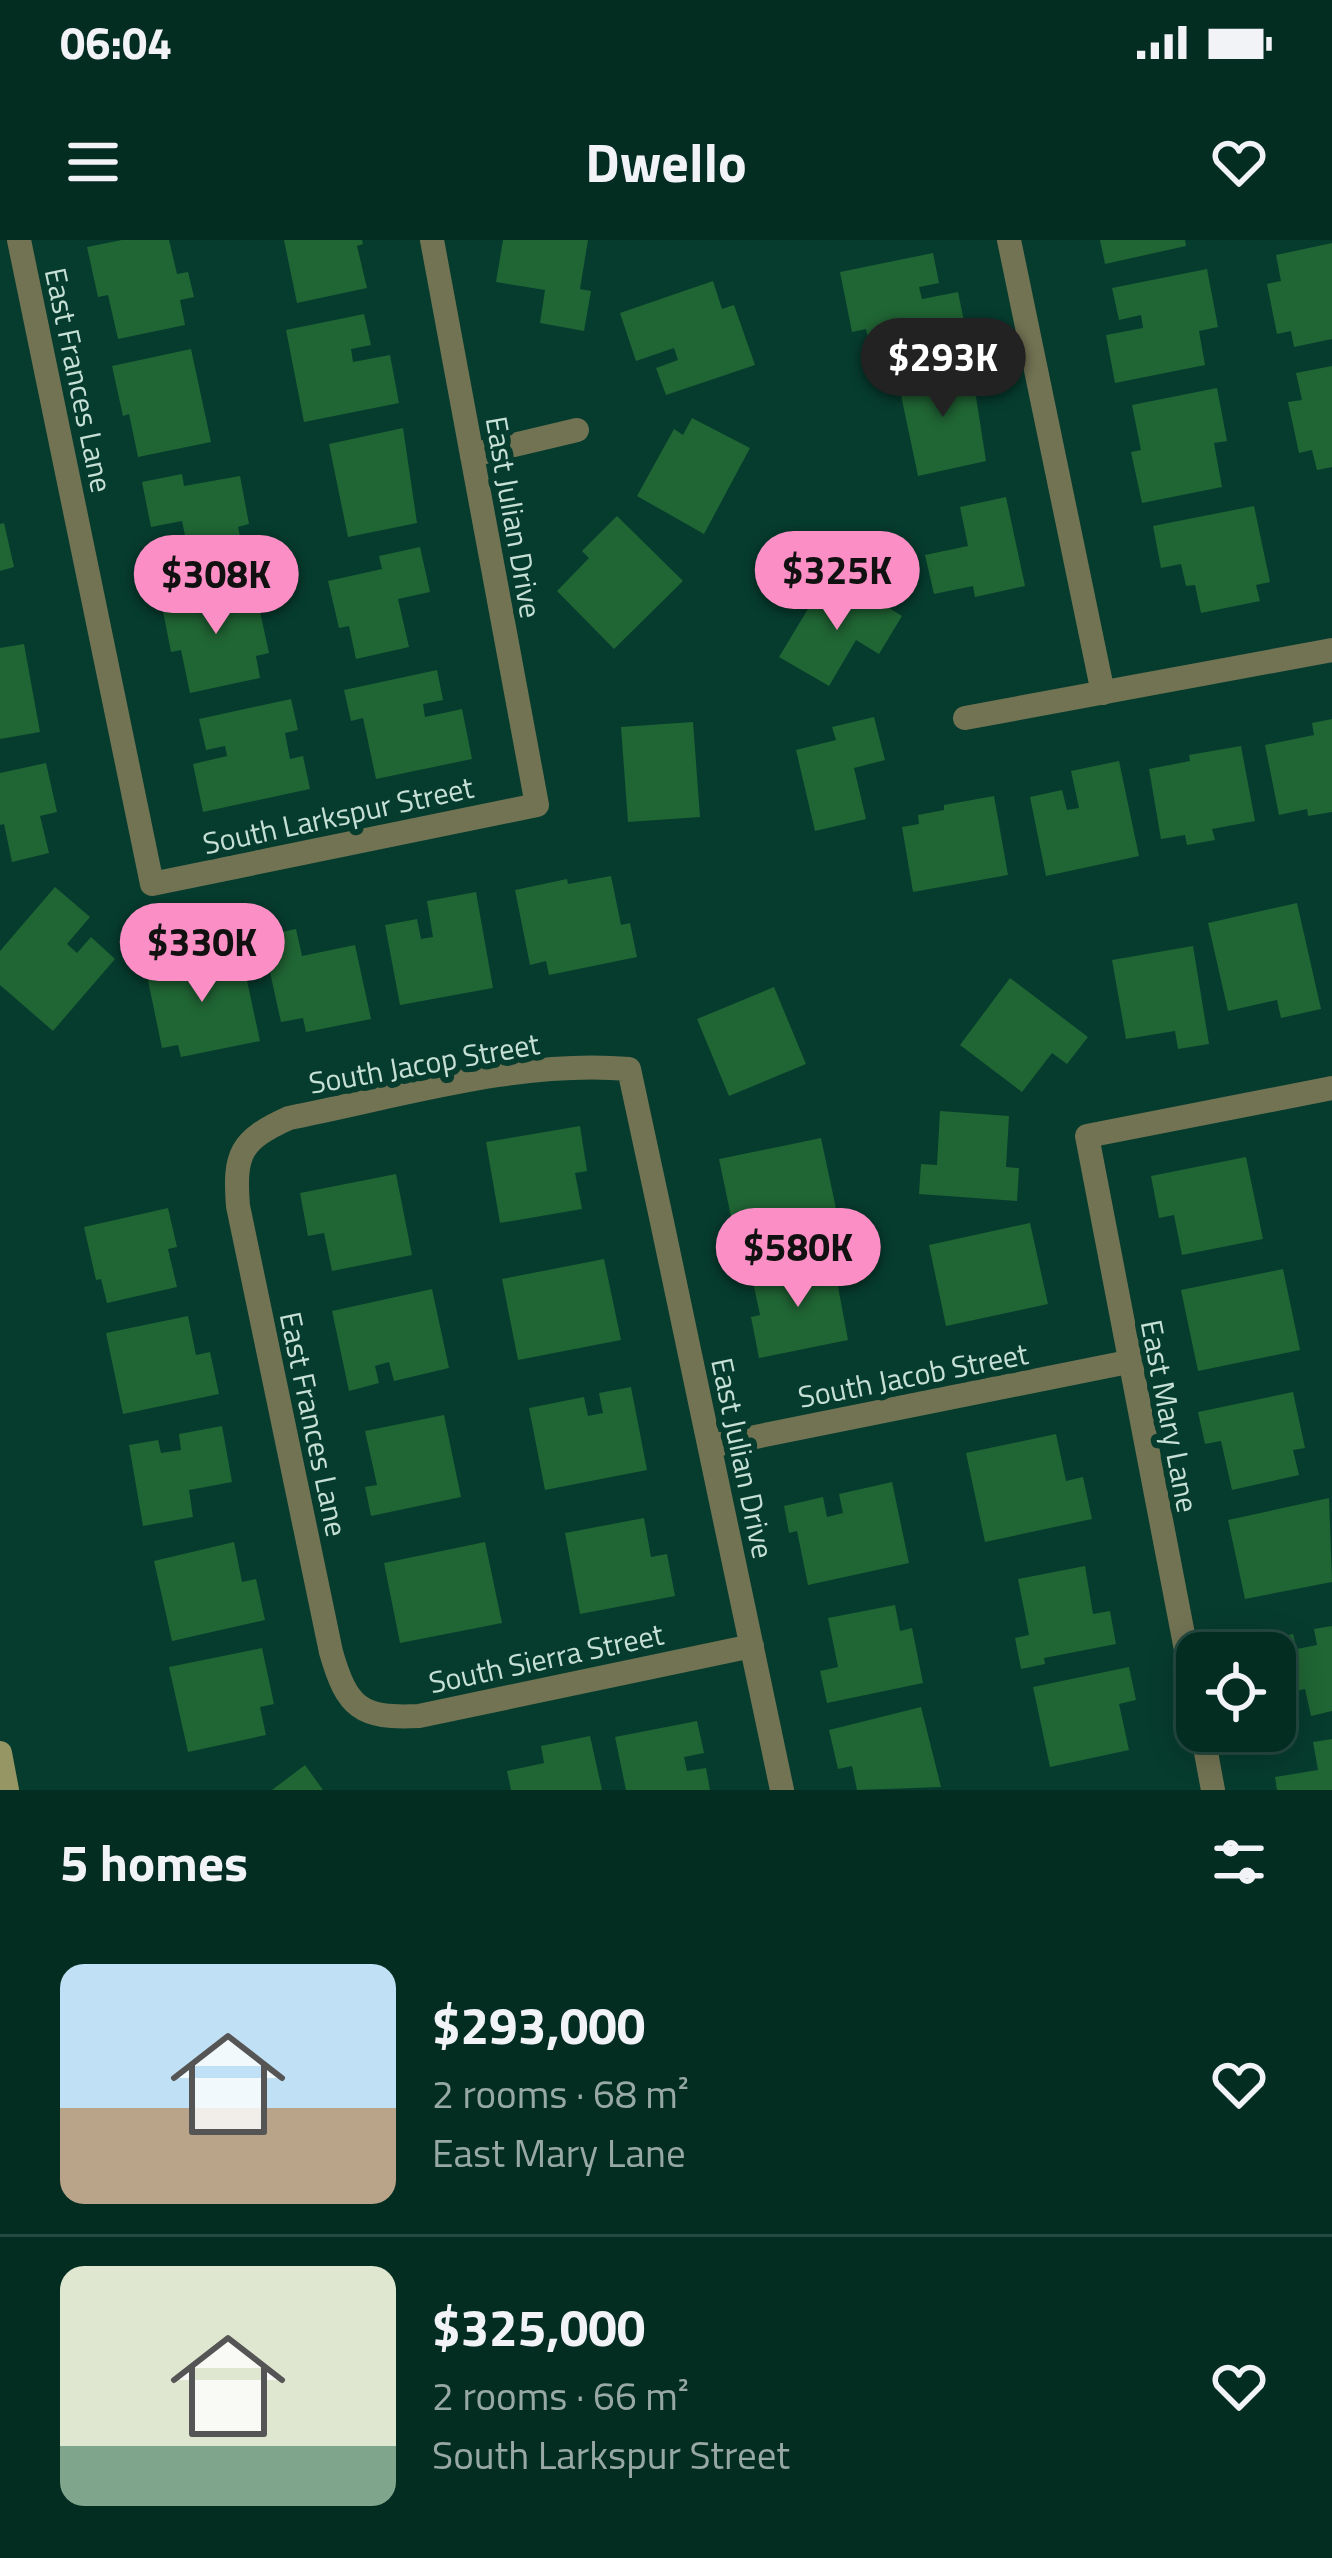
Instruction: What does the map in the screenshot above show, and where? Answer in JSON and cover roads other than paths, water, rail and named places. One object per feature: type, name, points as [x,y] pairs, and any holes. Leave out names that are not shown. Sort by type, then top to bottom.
[{"type":"main road","points":[[0,1753],[8,1790]]},
{"type":"street","name":"East Frances Lane","points":[[20,240],[152,884]]},
{"type":"street","name":"East Julian Drive","points":[[432,240],[537,806]]},
{"type":"street","points":[[1009,240],[1103,693]]},
{"type":"street","points":[[472,455],[577,430]]},
{"type":"street","points":[[965,718],[1332,650]]},
{"type":"street","name":"South Larkspur Street","points":[[152,884],[537,806]]},
{"type":"street","name":"South Jacop Street","points":[[241,1151],[261,1130],[289,1118],[514,1074],[585,1065],[629,1069]]},
{"type":"street","name":"East Julian Drive","points":[[629,1069],[782,1790]]},
{"type":"street","name":"East Mary Lane","points":[[1182,1632],[1087,1136],[1332,1088]]},
{"type":"street","name":"East Frances Lane","points":[[241,1151],[236,1171],[238,1206],[331,1652],[340,1684],[353,1705]]},
{"type":"street","name":"South Jacob Street","points":[[710,1446],[1128,1362]]},
{"type":"street","name":"South Sierra Street","points":[[353,1705],[382,1718],[419,1715],[752,1646]]},
{"type":"street","points":[[1206,1752],[1213,1790]]}]
